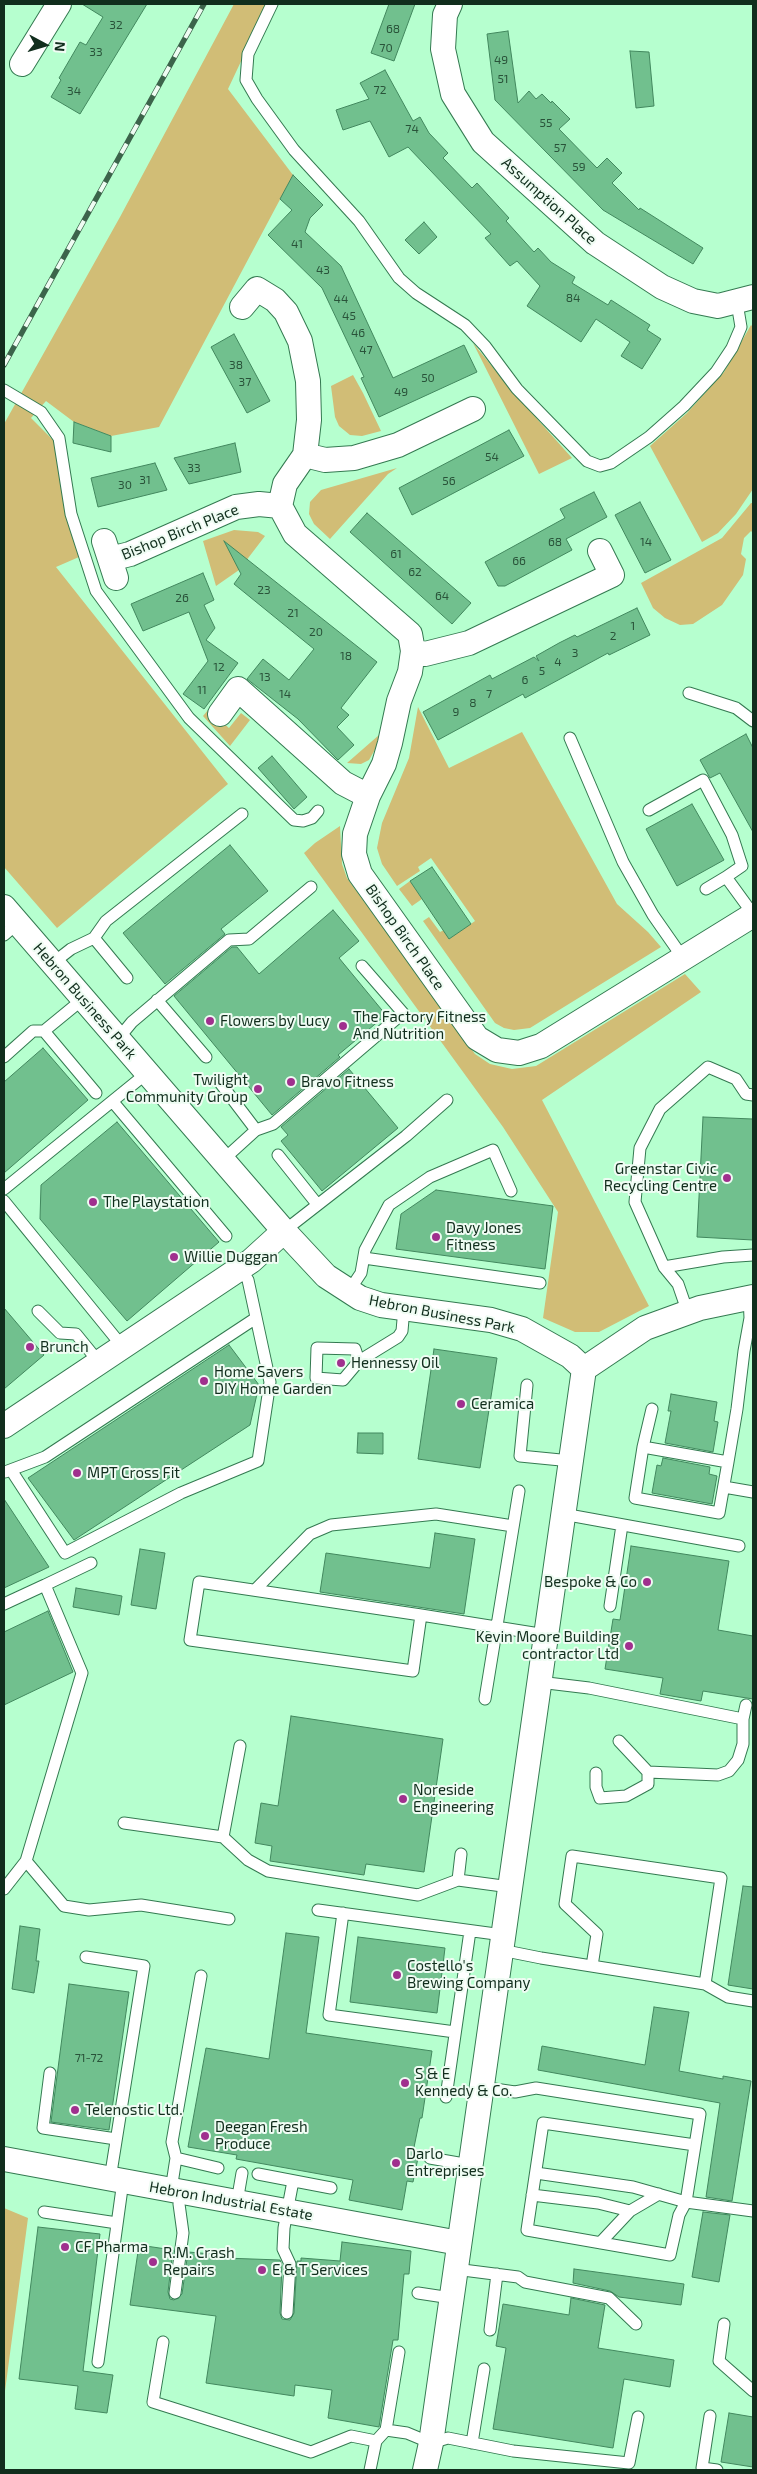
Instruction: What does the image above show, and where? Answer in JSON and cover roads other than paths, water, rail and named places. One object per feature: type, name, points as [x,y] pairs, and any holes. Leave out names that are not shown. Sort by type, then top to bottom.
[{"type":"street","points":[[22,64],[59,4]]},
{"type":"street","name":"Assumption Place","points":[[450,4],[445,15],[443,49],[453,94],[483,142],[595,243],[662,287],[693,301],[718,306],[745,300]]},
{"type":"street","points":[[242,307],[258,289],[275,300],[286,312],[300,341],[308,381],[309,420],[304,455],[286,484],[280,506],[295,534],[410,634],[413,650],[425,654],[469,643],[612,574],[600,551]]},
{"type":"street","points":[[304,455],[325,460],[354,458],[398,445],[473,409]]},
{"type":"street","name":"Bishop Birch Place","points":[[110,559],[130,554],[236,507],[259,504],[280,506]]},
{"type":"street","name":"Bishop Birch Place","points":[[413,650],[410,672],[399,702],[384,764],[368,796],[355,834],[354,854],[360,874],[477,1038],[497,1050],[519,1053],[541,1046],[683,958]]},
{"type":"street","points":[[220,714],[238,689],[343,782],[368,796]]},
{"type":"street","points":[[683,958],[753,915]]},
{"type":"street","name":"Hebron Business Park","points":[[9,922],[53,964],[284,1231],[326,1276],[349,1291],[381,1305],[491,1320],[522,1329],[570,1356],[584,1370]]},
{"type":"street","points":[[4,1426],[98,1361],[240,1268],[284,1231]]},
{"type":"street","points":[[425,2470],[431,2443],[584,1370],[645,1328],[688,1312],[751,1298]]},
{"type":"street","name":"Hebron Industrial Estate","points":[[4,2159],[459,2243]]},
{"type":"lane","points":[[272,4],[248,54],[246,80],[257,98],[294,150],[359,221],[399,278],[416,293],[465,325],[484,346],[517,389],[587,461],[600,466],[611,464],[649,437],[684,406],[716,372],[732,348],[741,327],[745,300]]},
{"type":"lane","points":[[4,390],[41,412],[59,438],[71,514],[96,592],[189,718],[287,815],[294,820],[303,821],[312,818],[318,811]]},
{"type":"lane","points":[[689,693],[736,708],[753,721]]},
{"type":"lane","points":[[570,738],[623,862],[653,915],[683,958]]},
{"type":"lane","points":[[649,810],[703,780],[732,835],[742,866],[706,889]]},
{"type":"lane","points":[[53,964],[71,949],[94,938],[106,921],[242,814]]},
{"type":"lane","points":[[726,877],[753,915]]},
{"type":"lane","points":[[118,1039],[132,1022],[229,940],[249,939],[311,887]]},
{"type":"lane","points":[[94,938],[127,978]]},
{"type":"lane","points":[[223,1160],[256,1130],[273,1124],[403,1013],[362,966]]},
{"type":"lane","points":[[4,1057],[33,1031],[44,1031],[83,999]]},
{"type":"lane","points":[[157,1000],[206,1057]]},
{"type":"lane","points":[[44,1031],[96,1093]]},
{"type":"lane","points":[[688,1312],[678,1284],[664,1267],[635,1202],[640,1148],[660,1109],[708,1067],[736,1079],[746,1094],[753,1095]]},
{"type":"lane","points":[[4,1189],[105,1105],[113,1102],[147,1073]]},
{"type":"lane","points":[[218,1080],[256,1130]]},
{"type":"lane","points":[[284,1231],[406,1136],[446,1100]]},
{"type":"lane","points":[[113,1102],[226,1236]]},
{"type":"lane","points":[[349,1291],[360,1273],[365,1250],[389,1205],[430,1177],[493,1150],[511,1191]]},
{"type":"lane","points":[[278,1155],[317,1204]]},
{"type":"lane","points":[[4,1201],[122,1346]]},
{"type":"lane","points":[[664,1267],[723,1257],[753,1255]]},
{"type":"lane","points":[[364,1258],[540,1283]]},
{"type":"lane","points":[[240,1268],[248,1280],[270,1382],[258,1462],[181,1493],[65,1553],[7,1471],[45,1457],[256,1318]]},
{"type":"lane","points":[[652,1409],[643,1447],[635,1498],[719,1513],[750,1318],[751,1298]]},
{"type":"lane","points":[[358,1361],[398,1337],[402,1331],[404,1308]]},
{"type":"lane","points":[[38,1311],[60,1334],[76,1334],[98,1361]]},
{"type":"lane","points":[[527,1385],[520,1456],[571,1461]]},
{"type":"lane","points":[[643,1447],[728,1462]]},
{"type":"lane","points":[[724,1487],[753,1492]]},
{"type":"lane","points":[[485,1699],[519,1491]]},
{"type":"lane","points":[[255,1590],[310,1534],[331,1525],[436,1514],[513,1526]]},
{"type":"lane","points":[[563,1514],[739,1546]]},
{"type":"lane","points":[[610,1606],[622,1525]]},
{"type":"lane","points":[[4,1604],[91,1563]]},
{"type":"lane","points":[[421,1615],[413,1672],[190,1640],[199,1582],[421,1615],[546,1635]]},
{"type":"lane","points":[[4,1889],[26,1861],[82,1673],[45,1585]]},
{"type":"lane","points":[[539,1682],[589,1688],[743,1719]]},
{"type":"lane","points":[[648,1772],[718,1775],[729,1771],[738,1760],[743,1744],[743,1719],[746,1705]]},
{"type":"lane","points":[[596,1773],[596,1787],[600,1798],[626,1796],[648,1784],[648,1772],[619,1741]]},
{"type":"lane","points":[[223,1837],[240,1746]]},
{"type":"lane","points":[[124,1823],[223,1837],[248,1860],[268,1871],[418,1895],[458,1880],[510,1887]]},
{"type":"lane","points":[[458,1880],[461,1854]]},
{"type":"lane","points":[[592,1966],[597,1934],[565,1904],[572,1856],[721,1878],[705,1984]]},
{"type":"lane","points":[[26,1861],[64,1906],[89,1910],[141,1904],[229,1919]]},
{"type":"lane","points":[[318,1910],[470,1931],[502,1943],[592,1966],[705,1984],[728,1997],[753,2000]]},
{"type":"lane","points":[[343,1914],[329,2015],[455,2032]]},
{"type":"lane","points":[[446,2097],[470,1931]]},
{"type":"lane","points":[[86,1957],[144,1966],[116,2139],[117,2223],[98,2362]]},
{"type":"lane","points":[[174,2292],[183,2234],[176,2191],[176,2158],[172,2142],[201,1976]]},
{"type":"lane","points":[[50,2073],[43,2128],[116,2139]]},
{"type":"lane","points":[[481,2087],[515,2092],[536,2088],[700,2114],[686,2202],[679,2215],[670,2255],[527,2230],[543,2123],[695,2145]]},
{"type":"lane","points":[[176,2158],[218,2168]]},
{"type":"lane","points":[[430,2158],[470,2165]]},
{"type":"lane","points":[[237,2202],[242,2173]]},
{"type":"lane","points":[[536,2173],[633,2187],[686,2202],[753,2211]]},
{"type":"lane","points":[[258,2174],[332,2188]]},
{"type":"lane","points":[[287,2313],[290,2264],[283,2249],[287,2211],[293,2181]]},
{"type":"lane","points":[[600,2243],[630,2211],[659,2194]]},
{"type":"lane","points":[[532,2195],[598,2203],[630,2211]]},
{"type":"lane","points":[[44,2212],[117,2223]]},
{"type":"lane","points":[[455,2269],[518,2277],[525,2282],[609,2298],[636,2324]]},
{"type":"lane","points":[[490,2330],[497,2274]]},
{"type":"lane","points":[[418,2293],[451,2298]]},
{"type":"lane","points":[[724,2324],[719,2361],[753,2391]]},
{"type":"lane","points":[[163,2342],[153,2402],[311,2452],[351,2436],[376,2441]]},
{"type":"lane","points":[[370,2470],[376,2441],[386,2430],[399,2352]]},
{"type":"lane","points":[[472,2442],[484,2369]]},
{"type":"lane","points":[[710,2416],[702,2468],[717,2470]]},
{"type":"lane","points":[[386,2430],[407,2434],[431,2443],[448,2438],[513,2451],[629,2464],[638,2417]]},
{"type":"railway","points":[[4,365],[204,4]]},
{"type":"place","name":"Flowers by Lucy","points":[[210,1021]]},
{"type":"place","name":"The Factory Fitness And Nutrition","points":[[343,1026]]},
{"type":"place","name":"Bravo Fitness","points":[[291,1082]]},
{"type":"place","name":"Twilight Community Group","points":[[258,1089]]},
{"type":"place","name":"Greenstar Civic Recycling Centre","points":[[727,1178]]},
{"type":"place","name":"The Playstation","points":[[93,1202]]},
{"type":"place","name":"Davy Jones Fitness","points":[[436,1237]]},
{"type":"place","name":"Willie Duggan","points":[[174,1257]]},
{"type":"place","name":"Brunch","points":[[30,1347]]},
{"type":"place","name":"Hennessy Oil","points":[[341,1363]]},
{"type":"place","name":"Home Savers DIY Home Garden","points":[[204,1381]]},
{"type":"place","name":"Ceramica","points":[[461,1404]]},
{"type":"place","name":"MPT Cross Fit","points":[[77,1473]]},
{"type":"place","name":"Bespoke & Co","points":[[647,1582]]},
{"type":"place","name":"Kevin Moore Building contractor Ltd","points":[[629,1646]]},
{"type":"place","name":"Noreside Engineering","points":[[403,1799]]},
{"type":"place","name":"Costello's Brewing Company","points":[[397,1975]]},
{"type":"place","name":"S & E Kennedy & Co.","points":[[405,2083]]},
{"type":"place","name":"Telenostic Ltd.","points":[[75,2110]]},
{"type":"place","name":"Deegan Fresh Produce","points":[[205,2136]]},
{"type":"place","name":"Darlo Entreprises","points":[[396,2163]]},
{"type":"place","name":"CF Pharma","points":[[65,2247]]},
{"type":"place","name":"R.M. Crash Repairs","points":[[153,2262]]},
{"type":"place","name":"E & T Services","points":[[262,2270]]}]
